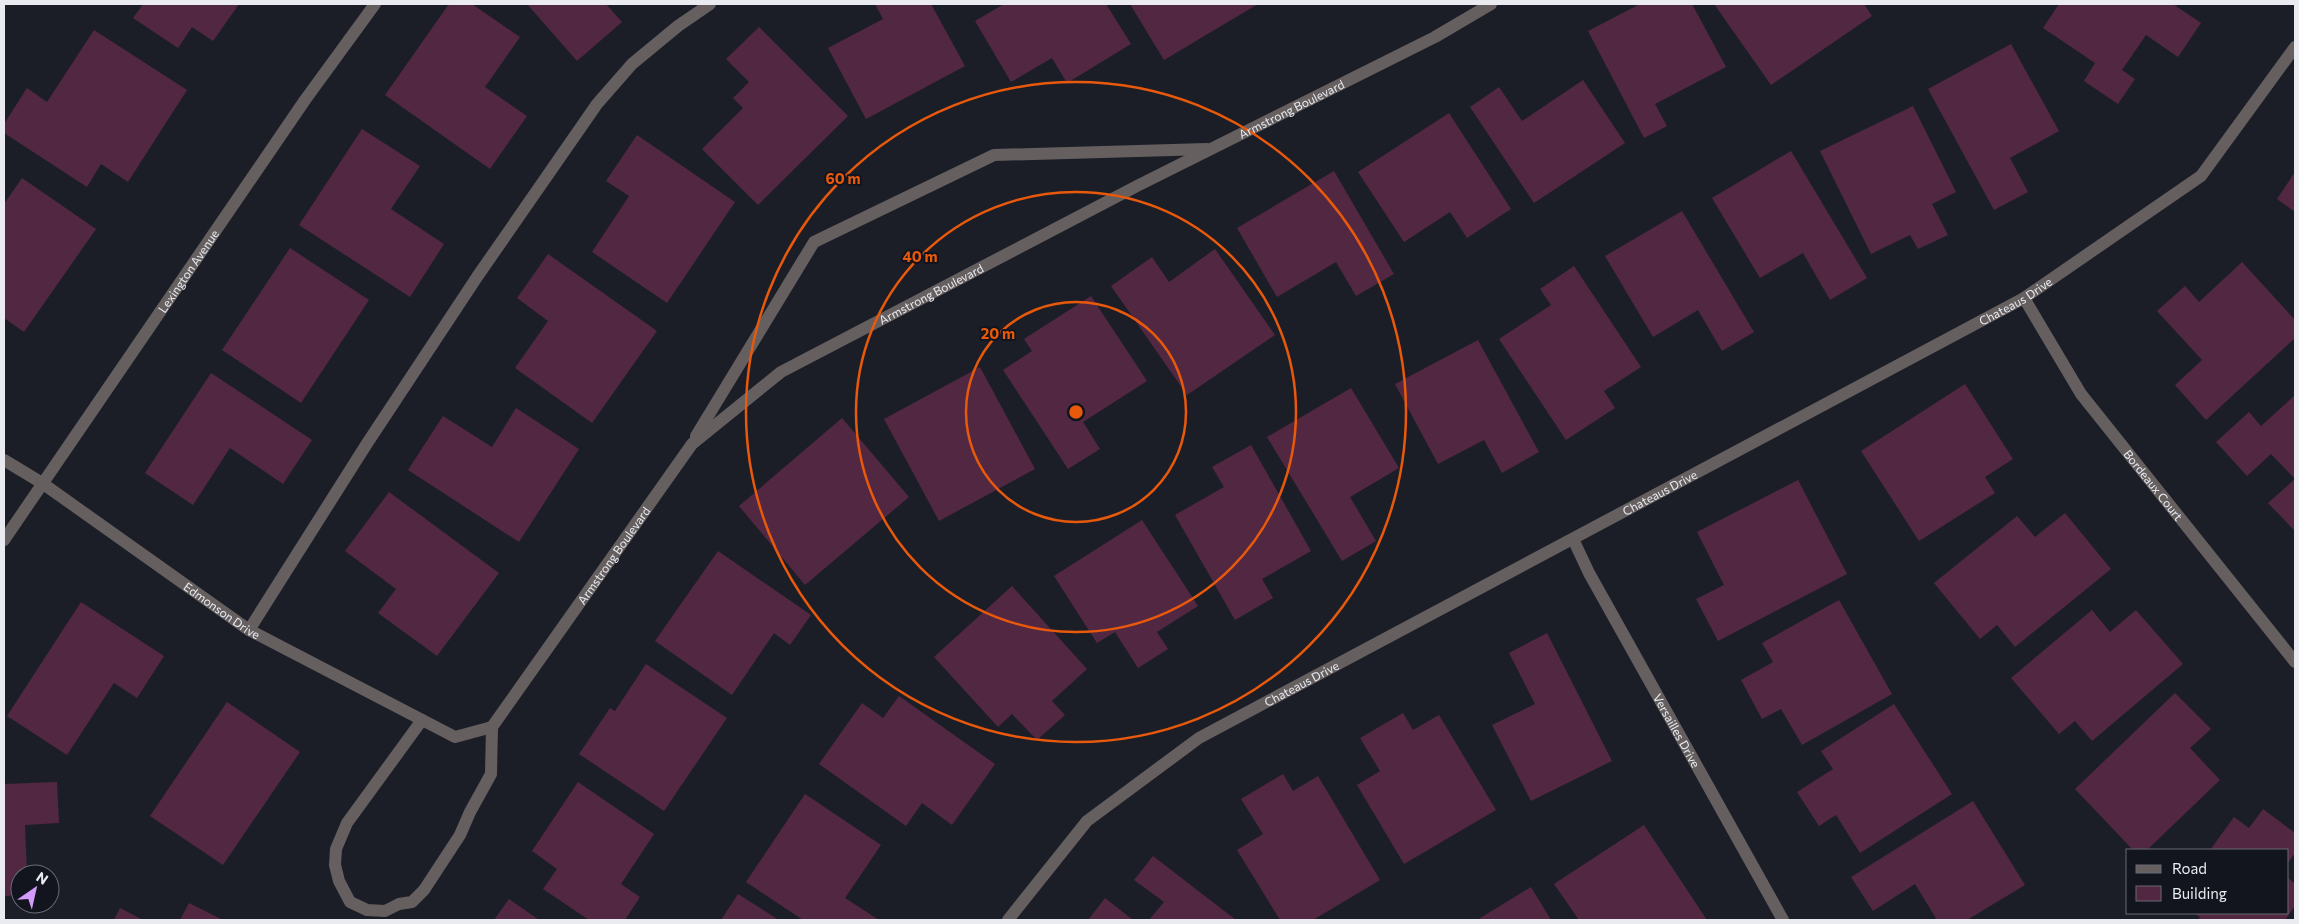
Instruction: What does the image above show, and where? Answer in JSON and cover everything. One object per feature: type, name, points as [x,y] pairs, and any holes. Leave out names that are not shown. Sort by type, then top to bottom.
[{"type":"street","name":"Lexington Avenue","points":[[4,540],[305,100],[376,4]]},
{"type":"street","points":[[249,630],[366,444],[477,277],[597,104],[632,64],[678,26],[710,4]]},
{"type":"street","name":"Armstrong Boulevard","points":[[492,727],[692,444],[781,372],[1212,149],[1435,37],[1491,4]]},
{"type":"street","name":"Chateaus Drive","points":[[1008,920],[1087,820],[1199,738],[2024,298],[2201,176],[2295,47]]},
{"type":"street","points":[[692,444],[814,242],[994,155],[1212,149]]},
{"type":"street","name":"Bordeaux Court","points":[[2024,298],[2080,394],[2295,662]]},
{"type":"street","name":"Edmonson Drive","points":[[4,460],[42,483],[249,630],[454,737],[492,727]]},
{"type":"street","name":"Versailles Drive","points":[[1572,539],[1589,573],[1783,920]]},
{"type":"street","points":[[422,720],[347,823],[336,849],[335,865],[339,881],[350,902],[367,910],[385,911],[400,904],[412,902],[424,890],[460,835],[491,774],[492,727]]},
{"type":"building","points":[[143,4],[239,4],[213,41],[192,27],[178,48],[133,18]]},
{"type":"building","points":[[449,4],[472,4],[520,37],[485,87],[527,116],[490,169],[385,95]]},
{"type":"building","points":[[527,4],[606,4],[622,22],[577,61]]},
{"type":"building","points":[[875,4],[931,4],[965,66],[866,119],[828,48],[883,19]]},
{"type":"building","points":[[1004,4],[1106,4],[1131,44],[1067,83],[1052,58],[1011,82],[975,21]]},
{"type":"building","points":[[1130,4],[1258,4],[1164,60]]},
{"type":"building","points":[[1640,4],[1692,4],[1726,67],[1655,104],[1667,126],[1644,138],[1588,31]]},
{"type":"building","points":[[1714,4],[1864,4],[1872,16],[1771,85]]},
{"type":"building","points":[[2059,4],[2173,4],[2201,23],[2178,57],[2146,35],[2122,70],[2135,79],[2118,104],[2084,81],[2095,63],[2043,28]]},
{"type":"building","points":[[759,27],[848,116],[758,205],[702,149],[743,108],[733,98],[749,82],[726,59]]},
{"type":"building","points":[[94,30],[187,90],[128,182],[101,164],[87,187],[4,133],[4,124],[27,88],[47,102]]},
{"type":"building","points":[[2011,44],[2059,131],[2010,158],[2028,192],[1994,210],[1928,89]]},
{"type":"building","points":[[1583,80],[1625,143],[1534,203],[1470,107],[1499,87],[1522,121]]},
{"type":"building","points":[[1913,106],[1956,192],[1932,204],[1948,235],[1918,249],[1910,235],[1871,254],[1820,151]]},
{"type":"building","points":[[1449,113],[1511,209],[1467,238],[1450,212],[1404,242],[1358,172]]},
{"type":"building","points":[[362,129],[420,166],[391,209],[444,244],[410,297],[299,225]]},
{"type":"building","points":[[637,135],[735,202],[667,303],[592,252],[629,196],[606,181]]},
{"type":"building","points":[[1791,151],[1867,278],[1830,300],[1803,253],[1760,278],[1712,198]]},
{"type":"building","points":[[1334,171],[1394,274],[1356,296],[1336,262],[1277,297],[1237,228]]},
{"type":"building","points":[[2295,172],[2295,212],[2277,199]]},
{"type":"building","points":[[22,178],[96,229],[24,332],[4,318],[4,204]]},
{"type":"building","points":[[1682,211],[1754,332],[1722,351],[1698,310],[1653,337],[1605,256]]},
{"type":"building","points":[[290,248],[369,300],[301,403],[222,350]]},
{"type":"building","points":[[1215,249],[1275,335],[1187,395],[1111,286],[1152,257],[1169,282]]},
{"type":"building","points":[[548,254],[657,331],[592,423],[515,368],[548,321],[517,298]]},
{"type":"building","points":[[2242,262],[2295,320],[2295,338],[2206,420],[2175,385],[2202,360],[2157,311],[2185,286],[2199,302]]},
{"type":"building","points":[[1574,266],[1641,367],[1604,391],[1615,408],[1566,440],[1499,339],[1551,305],[1540,289]]},
{"type":"building","points":[[1091,296],[1147,381],[1083,422],[1100,449],[1068,469],[1003,370],[1032,351],[1024,339]]},
{"type":"building","points":[[1478,340],[1539,452],[1502,473],[1484,440],[1438,464],[1395,384]]},
{"type":"building","points":[[980,367],[1035,469],[939,521],[884,419]]},
{"type":"building","points":[[211,373],[312,440],[283,484],[230,448],[193,505],[145,473]]},
{"type":"building","points":[[1965,384],[2013,459],[1985,477],[1995,493],[1919,541],[1861,451]]},
{"type":"building","points":[[1351,388],[1399,468],[1350,497],[1376,541],[1342,561],[1267,437]]},
{"type":"building","points":[[2295,395],[2295,479],[2271,454],[2247,476],[2216,442],[2249,412],[2261,426]]},
{"type":"building","points":[[516,408],[579,449],[519,542],[408,470],[443,416],[492,447]]},
{"type":"building","points":[[842,418],[909,497],[805,585],[739,506]]},
{"type":"building","points":[[1251,445],[1311,551],[1262,579],[1273,598],[1235,620],[1175,515],[1224,487],[1212,467]]},
{"type":"building","points":[[2295,479],[2295,529],[2294,530],[2268,503]]},
{"type":"building","points":[[1798,480],[1847,574],[1718,641],[1696,599],[1724,585],[1697,532]]},
{"type":"building","points":[[389,492],[499,573],[437,656],[378,613],[396,589],[345,551]]},
{"type":"building","points":[[2065,513],[2111,569],[2015,647],[1997,625],[1980,639],[1934,583],[2017,516],[2035,537]]},
{"type":"building","points":[[1142,520],[1198,606],[1157,632],[1168,649],[1138,668],[1115,632],[1097,643],[1054,576]]},
{"type":"building","points":[[718,551],[811,615],[790,645],[774,633],[732,695],[655,641]]},
{"type":"building","points":[[1012,586],[1087,669],[1052,701],[1065,715],[1037,740],[1012,714],[998,727],[934,657]]},
{"type":"building","points":[[1839,600],[1892,694],[1802,745],[1781,709],[1762,719],[1741,680],[1773,662],[1762,643]]},
{"type":"building","points":[[81,602],[164,656],[137,698],[114,683],[67,755],[7,716]]},
{"type":"building","points":[[2092,610],[2110,632],[2136,610],[2183,664],[2092,741],[2075,721],[2059,734],[2011,678]]},
{"type":"building","points":[[1547,633],[1612,761],[1531,801],[1492,725],[1535,704],[1509,653]]},
{"type":"building","points":[[646,664],[727,718],[664,811],[579,754],[610,708],[615,711]]},
{"type":"building","points":[[2175,693],[2211,729],[2190,748],[2220,780],[2148,849],[2132,849],[2075,789]]},
{"type":"building","points":[[899,696],[995,764],[952,825],[922,803],[906,826],[819,764],[862,703],[883,718]]},
{"type":"building","points":[[227,702],[300,752],[223,865],[150,816]]},
{"type":"building","points":[[1894,704],[1952,794],[1860,853],[1836,815],[1819,826],[1797,792],[1833,769],[1821,751]]},
{"type":"building","points":[[1403,713],[1413,730],[1439,715],[1496,810],[1404,864],[1357,785],[1380,771],[1360,738]]},
{"type":"building","points":[[1283,774],[1293,791],[1318,776],[1380,880],[1313,920],[1280,920],[1237,850],[1263,834],[1241,799]]},
{"type":"building","points":[[57,782],[59,823],[25,825],[27,864],[10,864],[10,896],[4,896],[4,784]]},
{"type":"building","points":[[578,782],[654,834],[621,884],[640,897],[625,920],[589,920],[543,889],[557,869],[532,851]]},
{"type":"building","points":[[805,794],[881,845],[845,898],[879,920],[803,920],[746,882]]},
{"type":"building","points":[[1973,801],[2025,885],[1967,920],[1937,920],[1915,884],[1873,911],[1851,877]]},
{"type":"building","points":[[2263,809],[2295,833],[2295,853],[2289,862],[2289,849],[2211,849],[2234,817],[2249,828]]},
{"type":"building","points":[[1644,825],[1707,920],[1579,920],[1554,884]]},
{"type":"building","points":[[1153,856],[1236,920],[1149,920],[1164,902],[1134,880]]},
{"type":"building","points":[[2289,879],[2295,884],[2295,906],[2285,920],[2198,920],[2200,917],[2196,914],[2289,914]]},
{"type":"building","points":[[1531,887],[1551,920],[1477,920]]},
{"type":"building","points":[[738,894],[779,920],[721,920]]},
{"type":"building","points":[[1105,898],[1133,920],[1088,920]]},
{"type":"building","points":[[509,899],[539,920],[494,920]]},
{"type":"building","points":[[189,903],[223,920],[180,920]]},
{"type":"building","points":[[120,908],[143,920],[114,920]]}]
